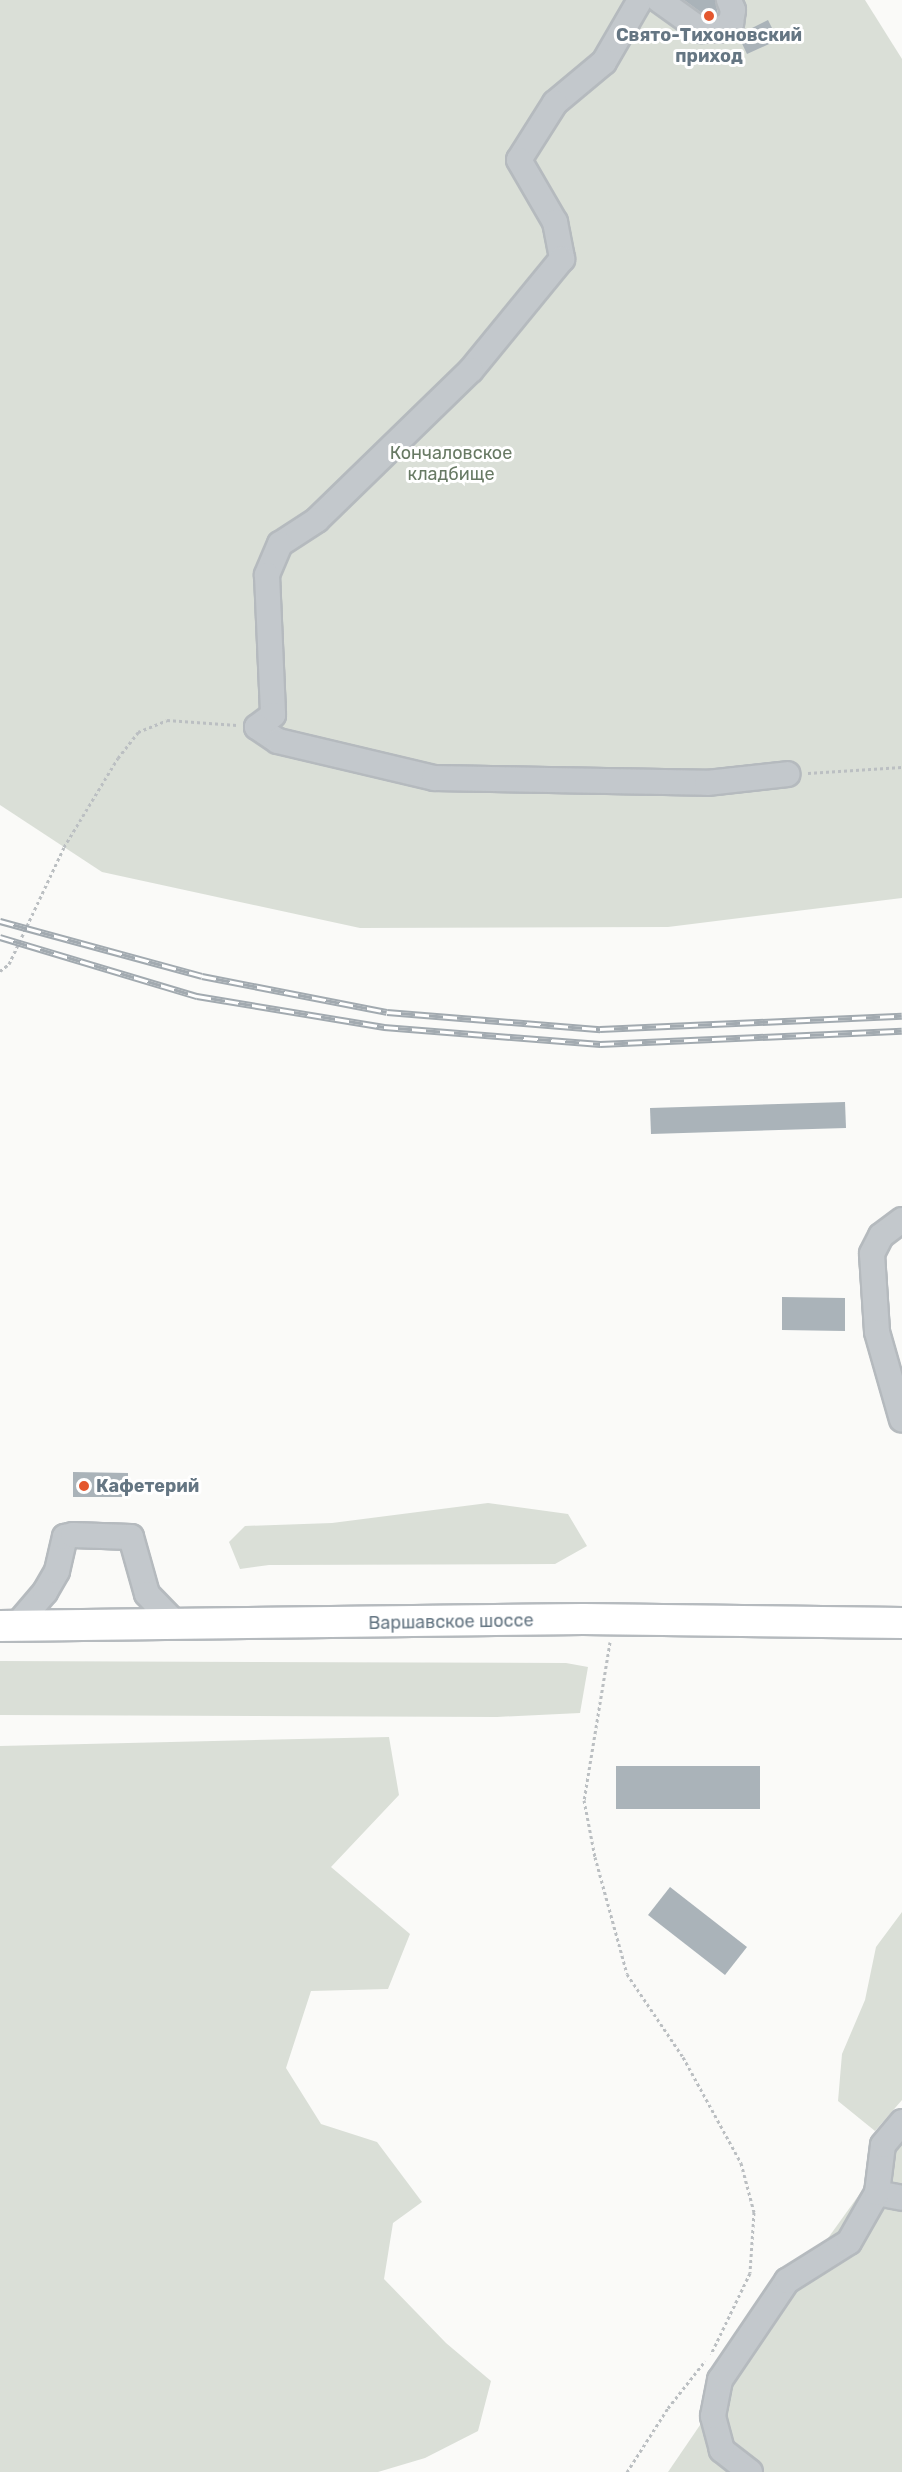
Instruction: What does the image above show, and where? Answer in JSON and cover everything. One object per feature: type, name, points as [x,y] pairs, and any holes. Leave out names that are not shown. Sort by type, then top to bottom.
[{"type":"main road","name":"Варшавское шоссе","points":[[8,1626],[178,1626],[613,1619],[902,1623]]},
{"type":"lane","points":[[640,0],[604,62],[555,103],[519,160],[555,222],[562,259],[471,370],[317,520],[280,544],[267,575],[273,715],[257,727],[278,741],[434,778],[707,783],[788,774]]},
{"type":"lane","points":[[659,0],[701,30],[718,30],[731,23],[733,10],[729,0]]},
{"type":"lane","points":[[902,1220],[881,1236],[872,1254],[877,1332],[902,1420]]},
{"type":"lane","points":[[8,1626],[57,1571],[65,1537],[83,1534],[131,1537],[147,1594],[178,1626]]},
{"type":"lane","points":[[750,2472],[722,2450],[713,2416],[720,2380],[788,2281],[849,2242],[878,2193],[882,2145],[902,2121]]},
{"type":"lane","points":[[878,2193],[902,2198]]},
{"type":"path","points":[[0,971],[9,964],[64,847],[118,758],[138,732],[168,720],[257,727]]},
{"type":"path","points":[[788,774],[902,767]]},
{"type":"path","points":[[613,1619],[585,1800],[596,1857],[627,1974],[683,2057],[741,2163],[754,2212],[750,2273],[711,2355],[669,2408],[627,2472]]},
{"type":"green space","name":"Кончаловское кладбище","points":[[0,0],[865,0],[902,59],[902,898],[668,927],[360,928],[102,872],[0,805]]},
{"type":"green space","points":[[488,1503],[568,1514],[587,1546],[555,1564],[269,1565],[240,1569],[229,1542],[245,1526],[332,1523]]},
{"type":"green space","points":[[0,1661],[566,1663],[588,1667],[580,1713],[497,1717],[0,1715]]},
{"type":"green space","points":[[389,1737],[399,1795],[331,1867],[410,1934],[388,1989],[311,1991],[286,2068],[321,2124],[377,2142],[422,2202],[393,2223],[384,2279],[446,2343],[491,2381],[478,2431],[425,2458],[378,2472],[0,2472],[0,1746]]},
{"type":"green space","points":[[902,1912],[902,2100],[875,2131],[838,2101],[842,2054],[865,2000],[876,1947]]},
{"type":"green space","points":[[902,2135],[902,2472],[668,2472],[818,2252]]},
{"type":"building","points":[[684,0],[715,0],[718,14],[706,16]]},
{"type":"building","points":[[768,20],[778,40],[747,54],[738,35]]},
{"type":"building","points":[[845,1102],[846,1128],[651,1134],[650,1108]]},
{"type":"building","points":[[782,1297],[845,1298],[845,1331],[782,1330]]},
{"type":"building","points":[[73,1472],[128,1473],[128,1497],[73,1497]]},
{"type":"building","points":[[616,1766],[760,1766],[760,1809],[616,1809]]},
{"type":"building","points":[[670,1887],[747,1947],[725,1975],[648,1915]]},
{"type":"railway","points":[[0,921],[202,976],[387,1012],[600,1029],[902,1016]]},
{"type":"railway","points":[[0,937],[197,996],[384,1027],[600,1044],[902,1031]]},
{"type":"place","name":"Свято-Тихоновский приход","points":[[709,16]]},
{"type":"place","name":"Кафетерий","points":[[84,1486]]}]
